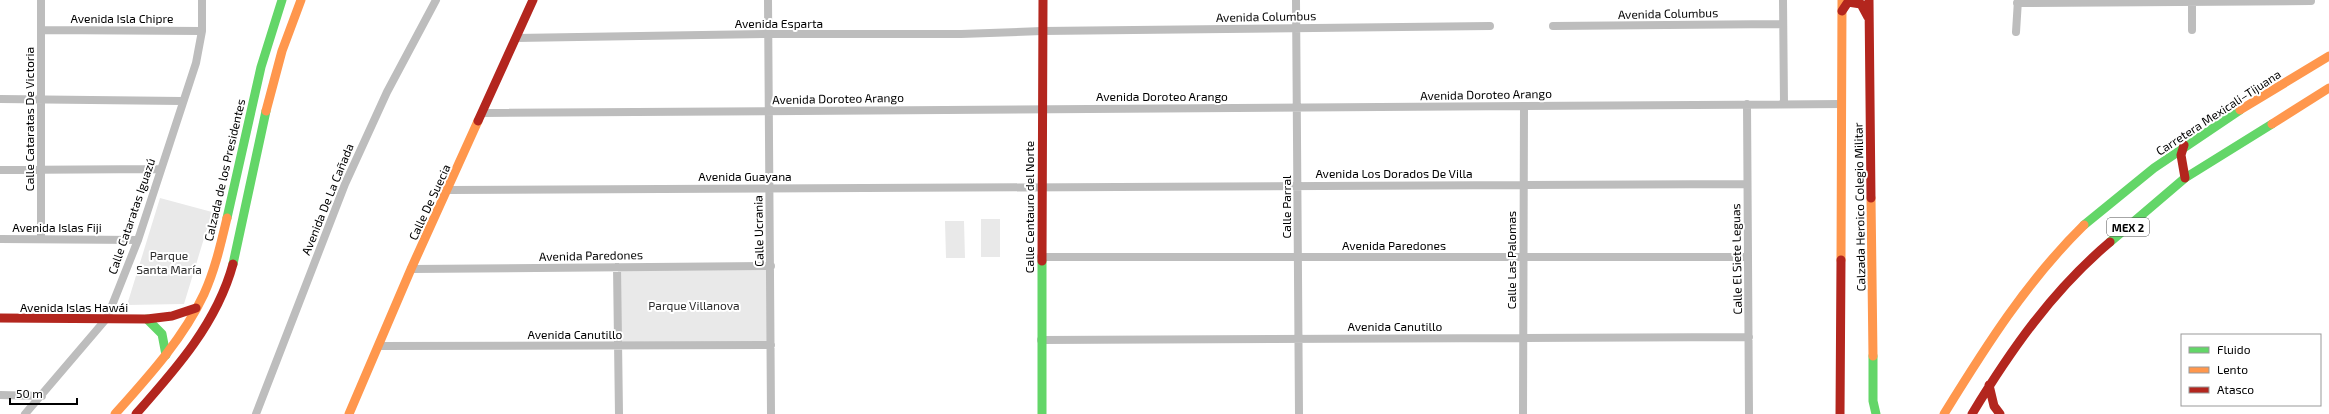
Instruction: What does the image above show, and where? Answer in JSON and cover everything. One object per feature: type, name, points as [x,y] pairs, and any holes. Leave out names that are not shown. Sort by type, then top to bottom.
[{"type":"main road","name":"Calzada de los Presidentes","points":[[114,414],[166,355],[196,308],[212,274],[261,62],[282,0]]},
{"type":"main road","points":[[136,414],[197,342],[225,290],[239,238],[278,63],[292,20],[301,0]]},
{"type":"main road","name":"Calle De Suecia","points":[[349,414],[411,268],[448,190],[533,0]]},
{"type":"main road","name":"Calle Centauro del Norte","points":[[1042,414],[1040,257],[1043,0]]},
{"type":"main road","name":"Calzada Heroico Colegio Militar","points":[[1840,414],[1842,0]]},
{"type":"main road","name":"Calzada Heroico Colegio Militar","points":[[1869,0],[1873,401],[1876,414]]},
{"type":"main road","points":[[1842,11],[1848,2],[1861,4],[1866,9],[1869,20]]},
{"type":"main road","name":"Carretera Mexicali–Tijuana","points":[[1944,414],[2008,313],[2060,249],[2136,181],[2184,145],[2329,56]]},
{"type":"main road","name":"MEX 2","points":[[1972,414],[1989,385],[2044,307],[2099,251],[2185,178],[2329,88]]},
{"type":"main road","points":[[2184,145],[2181,155],[2185,178]]},
{"type":"main road","name":"Avenida Islas Hawái","points":[[0,318],[107,318],[147,320],[172,316],[196,308]]},
{"type":"main road","points":[[147,320],[162,334],[166,355]]},
{"type":"main road","points":[[1989,385],[1994,406],[2000,414]]},
{"type":"street","name":"Calle Cataratas De Victoria","points":[[41,0],[41,238]]},
{"type":"street","name":"Calle Cataratas Iguazú","points":[[25,414],[42,396],[107,318],[138,240],[182,101],[196,63],[202,31],[202,0]]},
{"type":"street","name":"Avenida De La Cañada","points":[[256,414],[345,184],[387,92],[436,0]]},
{"type":"street","name":"Calle Ucrania","points":[[768,0],[771,414]]},
{"type":"street","name":"Calle Parral","points":[[1296,0],[1299,414]]},
{"type":"street","points":[[1783,0],[1784,104]]},
{"type":"street","points":[[2016,32],[2018,2],[2311,2]]},
{"type":"street","points":[[2192,2],[2192,30]]},
{"type":"street","name":"Avenida Columbus","points":[[1553,26],[1783,24]]},
{"type":"street","name":"Avenida Columbus","points":[[1042,31],[1490,26]]},
{"type":"street","name":"Avenida Isla Chipre","points":[[41,30],[202,31]]},
{"type":"street","name":"Avenida Esparta","points":[[516,38],[768,34],[961,34],[1042,31]]},
{"type":"street","points":[[0,99],[182,101]]},
{"type":"street","name":"Calle El Siete Leguas","points":[[1747,104],[1749,414]]},
{"type":"street","name":"Avenida Doroteo Arango","points":[[482,113],[1042,108],[1297,108],[1842,104]]},
{"type":"street","name":"Calle Las Palomas","points":[[1523,414],[1524,338],[1522,257],[1524,106]]},
{"type":"street","points":[[0,170],[42,171],[160,169]]},
{"type":"street","name":"Avenida Los Dorados De Villa","points":[[1042,186],[1747,184]]},
{"type":"street","name":"Avenida Guayana","points":[[448,190],[1042,186]]},
{"type":"street","name":"Avenida Islas Fiji","points":[[0,238],[138,240]]},
{"type":"street","name":"Avenida Paredones","points":[[1040,257],[1747,257]]},
{"type":"street","name":"Avenida Paredones","points":[[411,268],[771,266]]},
{"type":"street","points":[[617,267],[619,414]]},
{"type":"street","name":"Avenida Canutillo","points":[[1041,340],[1299,338],[1749,338]]},
{"type":"street","name":"Avenida Canutillo","points":[[379,346],[771,345]]},
{"type":"street","points":[[0,395],[42,396]]},
{"type":"green space","name":"Parque Santa María","points":[[160,198],[212,212],[184,304],[127,305]]},
{"type":"green space","points":[[981,219],[1000,219],[1000,257],[981,257]]},
{"type":"green space","points":[[945,221],[964,221],[965,258],[946,258]]},
{"type":"green space","name":"Parque Villanova","points":[[618,267],[770,267],[771,344],[618,344]]},
{"type":"traffic: fast","points":[[227,218],[261,67],[282,0]]},
{"type":"traffic: fast","points":[[2084,225],[2154,168],[2240,110]]},
{"type":"traffic: fast","points":[[233,264],[266,111]]},
{"type":"traffic: fast","points":[[2110,242],[2185,178],[2272,124]]},
{"type":"traffic: fast","points":[[1042,261],[1042,414]]},
{"type":"traffic: fast","points":[[147,319],[162,334],[166,355]]},
{"type":"traffic: fast","points":[[1873,356],[1873,401],[1876,414]]},
{"type":"traffic: slow","points":[[266,111],[282,51],[301,0]]},
{"type":"traffic: slow","points":[[1841,260],[1842,0]]},
{"type":"traffic: slow","points":[[2240,110],[2329,56]]},
{"type":"traffic: slow","points":[[2272,124],[2329,88]]},
{"type":"traffic: slow","points":[[349,414],[411,269],[478,121]]},
{"type":"traffic: slow","points":[[1871,198],[1873,356]]},
{"type":"traffic: slow","points":[[115,414],[164,357],[196,311],[211,276],[227,218]]},
{"type":"traffic: slow","points":[[1944,414],[2008,315],[2063,246],[2084,225]]},
{"type":"traffic: jam","points":[[478,121],[533,0]]},
{"type":"traffic: jam","points":[[1042,261],[1043,0]]},
{"type":"traffic: jam","points":[[1869,0],[1871,198]]},
{"type":"traffic: jam","points":[[1842,11],[1848,2],[1861,4],[1868,17]]},
{"type":"traffic: jam","points":[[2184,145],[2181,155],[2185,178]]},
{"type":"traffic: jam","points":[[1972,414],[2002,367],[2034,322],[2069,281],[2110,242]]},
{"type":"traffic: jam","points":[[1840,414],[1841,260]]},
{"type":"traffic: jam","points":[[136,414],[166,380],[206,326],[226,286],[233,264]]},
{"type":"traffic: jam","points":[[0,318],[147,319],[172,316],[196,308]]},
{"type":"traffic: jam","points":[[1989,385],[1994,406],[2000,414]]}]
